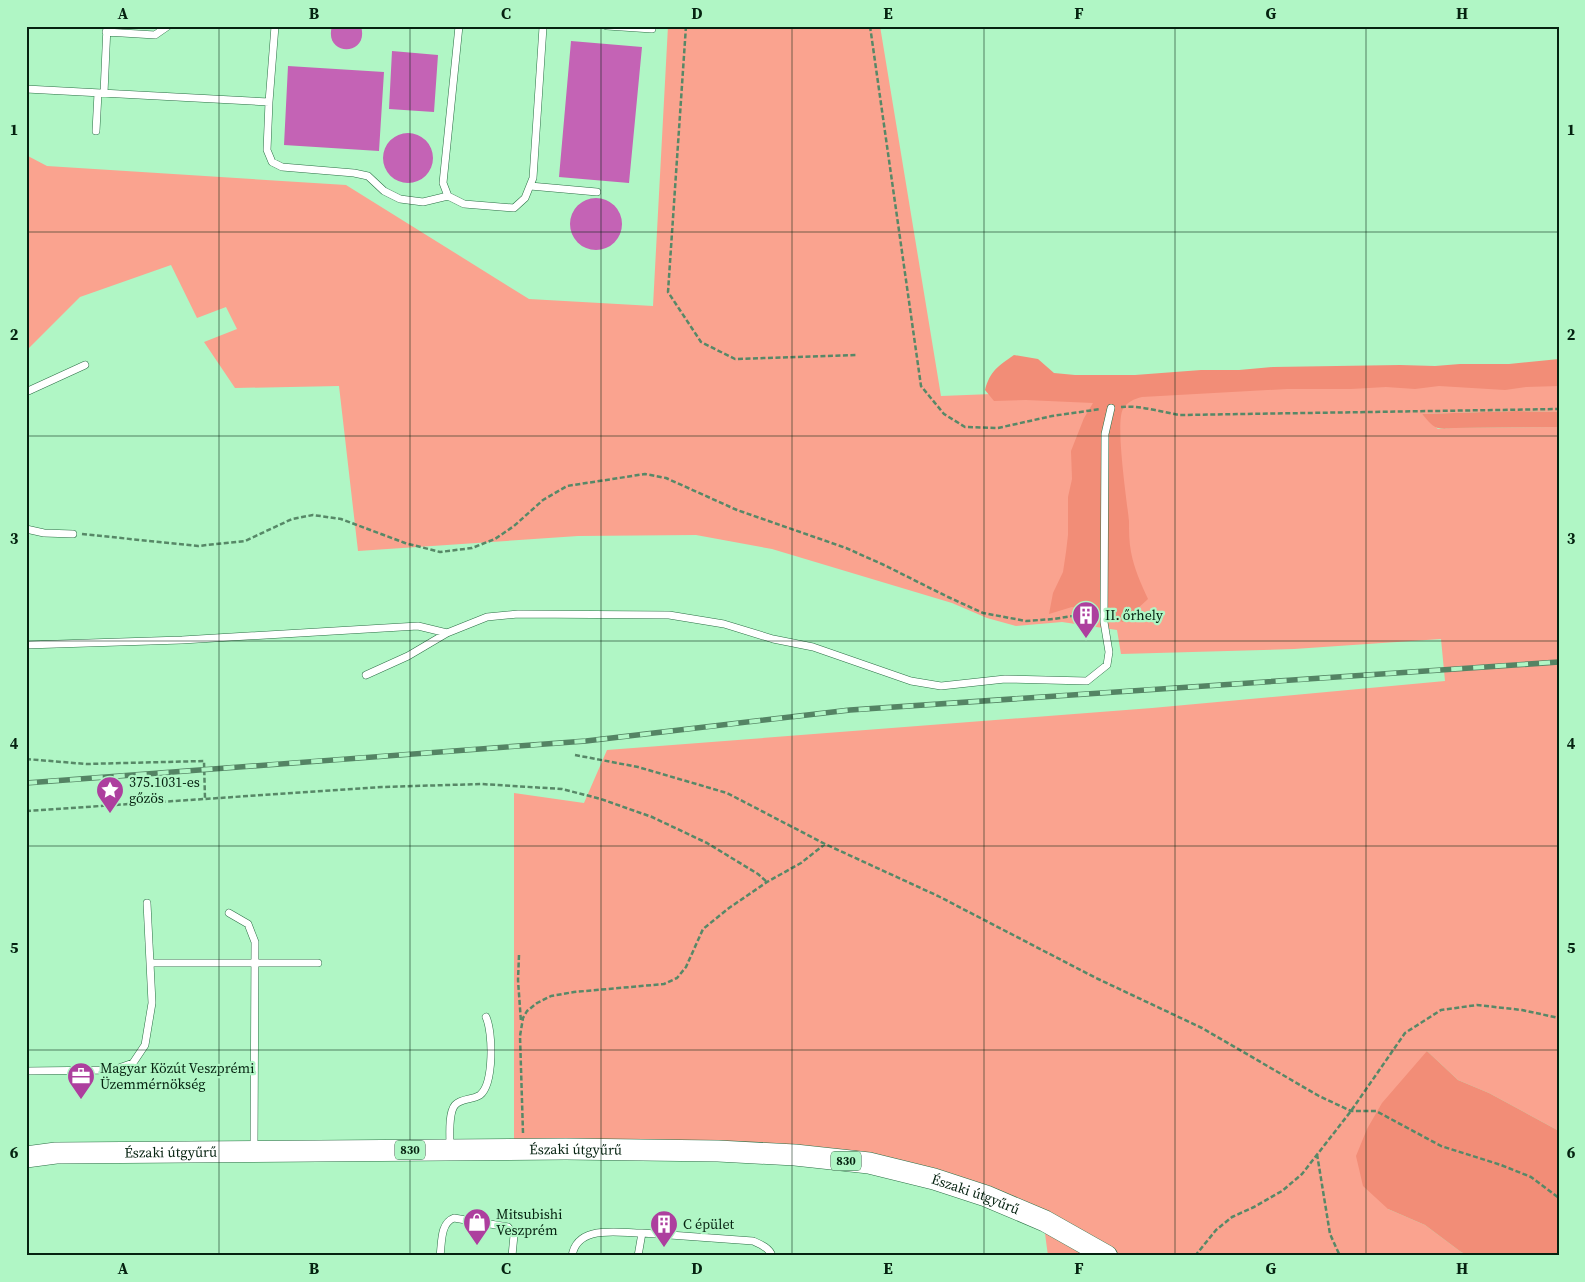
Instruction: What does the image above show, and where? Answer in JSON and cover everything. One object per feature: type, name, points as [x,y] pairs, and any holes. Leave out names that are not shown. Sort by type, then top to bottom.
[{"type":"main road","name":"Északi útgyűrű","points":[[26,1157],[56,1153],[524,1149],[718,1151],[795,1155],[869,1163],[934,1179],[986,1196],[1045,1221],[1106,1256]]},
{"type":"lane","points":[[96,131],[106,29],[155,35],[168,26]]},
{"type":"lane","points":[[275,26],[267,150],[272,162],[282,167],[354,173],[368,176],[384,191],[400,199],[423,202],[448,196],[464,204],[514,208],[526,198],[534,178],[543,27]]},
{"type":"lane","points":[[448,196],[443,183],[459,26]]},
{"type":"lane","points":[[607,26],[652,29]]},
{"type":"lane","points":[[26,89],[269,102]]},
{"type":"lane","points":[[530,186],[597,192]]},
{"type":"lane","points":[[26,392],[85,365]]},
{"type":"lane","points":[[366,675],[408,656],[446,632],[487,617],[518,614],[669,614],[724,624],[773,639],[814,647],[911,682],[941,686],[1005,679],[1087,681],[1107,665],[1109,652],[1104,622],[1105,434],[1111,408]]},
{"type":"lane","points":[[26,529],[73,534]]},
{"type":"lane","points":[[26,645],[182,640],[418,626],[446,632]]},
{"type":"lane","points":[[26,1071],[113,1070],[132,1063],[145,1045],[152,1003],[147,903]]},
{"type":"lane","points":[[229,913],[248,924],[255,942],[254,1152]]},
{"type":"lane","points":[[150,963],[318,963]]},
{"type":"lane","points":[[450,1150],[451,1116],[454,1106],[461,1101],[481,1094],[488,1085],[490,1025],[486,1017]]},
{"type":"lane","points":[[440,1256],[444,1227],[447,1222],[454,1218],[508,1227],[514,1235],[512,1256]]},
{"type":"lane","points":[[572,1256],[575,1244],[580,1239],[587,1235],[600,1233],[642,1233],[753,1242],[762,1245],[771,1252],[772,1256]]},
{"type":"lane","points":[[638,1256],[642,1233]]},
{"type":"path","points":[[686,26],[668,292],[701,342],[735,359],[858,355]]},
{"type":"path","points":[[870,26],[921,386],[944,414],[965,427],[998,428],[1052,416],[1133,406],[1180,415],[1559,409]]},
{"type":"path","points":[[73,534],[198,546],[245,541],[292,519],[313,515],[341,519],[405,542],[440,552],[472,548],[495,539],[514,526],[543,500],[567,486],[645,474],[666,478],[738,510],[846,548],[884,564],[948,597],[983,612],[1026,621],[1079,615],[1104,622]]},
{"type":"path","points":[[575,755],[638,768],[727,792],[825,844],[938,896],[1096,978],[1202,1028],[1319,1096],[1351,1111],[1376,1111],[1441,1146],[1501,1165],[1531,1177],[1559,1198]]},
{"type":"path","points":[[26,760],[86,764],[204,761],[205,799]]},
{"type":"path","points":[[26,811],[439,784],[508,785],[562,789],[600,799],[652,817],[707,843],[758,874],[767,882]]},
{"type":"path","points":[[521,1026],[527,1011],[551,996],[574,992],[664,984],[677,978],[686,967],[703,929],[729,908],[767,882],[801,863],[825,844]]},
{"type":"path","points":[[519,955],[518,980],[524,1149]]},
{"type":"path","points":[[1195,1256],[1216,1230],[1232,1218],[1282,1191],[1302,1174],[1351,1111],[1405,1033],[1441,1010],[1477,1005],[1522,1010],[1559,1018]]},
{"type":"path","points":[[1317,1154],[1330,1234],[1340,1256]]},
{"type":"shaded area","points":[[332,26],[361,26],[362,36],[359,43],[353,48],[340,48],[334,43],[331,36]]},
{"type":"shaded area","points":[[668,26],[880,26],[941,396],[1559,371],[1559,412],[1516,411],[1422,414],[1438,429],[1559,427],[1559,1131],[1489,1093],[1458,1080],[1427,1051],[1388,1209],[1425,1225],[1469,1256],[1048,1256],[1044,1226],[869,1166],[514,1152],[514,793],[584,803],[607,750],[1152,708],[1445,681],[1441,639],[1294,649],[1121,654],[1117,630],[1062,622],[1016,626],[987,618],[952,603],[772,549],[696,535],[578,536],[358,551],[339,386],[235,388],[204,342],[237,329],[226,307],[197,318],[171,265],[80,297],[26,351],[26,155],[47,166],[346,185],[529,299],[653,306]]},
{"type":"shaded area","points":[[571,41],[642,47],[629,183],[559,177]]},
{"type":"shaded area","points":[[392,51],[438,55],[434,112],[389,109]]},
{"type":"shaded area","points":[[288,66],[384,72],[379,151],[284,145]]},
{"type":"shaded area","points":[[408,133],[417,135],[428,144],[433,158],[431,167],[422,178],[408,183],[399,181],[388,172],[383,158],[385,149],[394,138]]},
{"type":"shaded area","points":[[596,198],[606,200],[614,206],[620,214],[622,224],[620,234],[614,242],[606,248],[596,250],[586,248],[578,242],[572,234],[570,224],[572,214],[578,206],[586,200]]},
{"type":"shaded area","points":[[1014,355],[1038,359],[1054,373],[1075,375],[1135,375],[1273,367],[1509,364],[1559,359],[1559,386],[1505,390],[1439,386],[1415,389],[1386,387],[1287,389],[1142,397],[1131,401],[1123,409],[1121,417],[1122,463],[1131,552],[1140,582],[1148,599],[1123,622],[1091,610],[1072,607],[1049,614],[1053,593],[1063,572],[1066,552],[1068,497],[1072,479],[1071,451],[1084,418],[1093,403],[1026,400],[994,401],[985,390],[989,378],[1003,362]]},
{"type":"shaded area","points":[[1516,411],[1559,412],[1559,427],[1443,429],[1432,425],[1422,414]]},
{"type":"shaded area","points":[[1427,1051],[1458,1080],[1489,1093],[1559,1131],[1559,1256],[1469,1256],[1425,1225],[1388,1209],[1363,1186],[1356,1156],[1367,1129],[1382,1103]]},
{"type":"railway","points":[[26,783],[586,741],[850,710],[1559,662]]},
{"type":"place","name":"II. őrhely","points":[[1086,639]]},
{"type":"place","name":"375.1031-es gőzös","points":[[110,814]]},
{"type":"place","name":"Magyar Közút Veszprémi Üzemmérnökség","points":[[81,1100]]},
{"type":"place","name":"Mitsubishi Veszprém","points":[[477,1246]]},
{"type":"place","name":"C épület","points":[[664,1248]]}]
